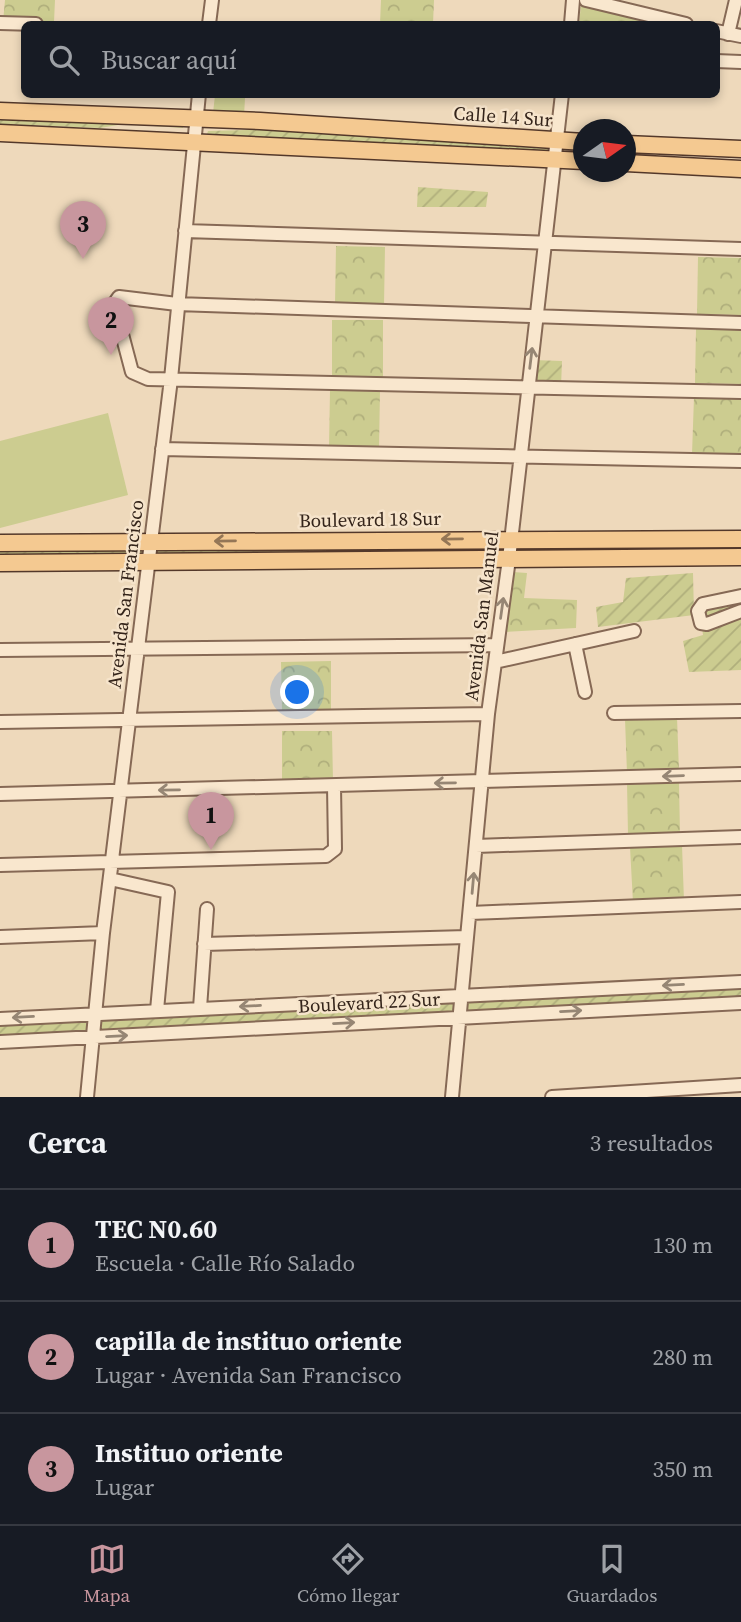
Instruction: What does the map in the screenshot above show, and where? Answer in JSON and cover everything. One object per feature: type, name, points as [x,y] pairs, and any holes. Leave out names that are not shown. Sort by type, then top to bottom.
[{"type":"main road","name":"Calle 14 Sur","points":[[0,111],[195,130],[573,160]]},
{"type":"main road","name":"Calle 14 Sur","points":[[0,133],[106,137],[284,124],[573,142]]},
{"type":"main road","points":[[636,144],[741,149]]},
{"type":"main road","points":[[636,164],[741,169]]},
{"type":"main road","name":"Boulevard 18 Sur","points":[[0,543],[511,538],[741,539]]},
{"type":"main road","points":[[562,539],[562,559]]},
{"type":"main road","points":[[665,558],[666,539]]},
{"type":"main road","points":[[607,540],[607,559]]},
{"type":"main road","name":"Boulevard 18 Sur","points":[[0,563],[741,557]]},
{"type":"street","points":[[209,21],[212,0]]},
{"type":"street","points":[[570,21],[573,0]]},
{"type":"street","points":[[586,0],[674,21]]},
{"type":"street","points":[[736,0],[722,32],[741,36]]},
{"type":"street","points":[[0,23],[21,24]]},
{"type":"street","points":[[720,61],[741,62]]},
{"type":"street","name":"Avenida San Francisco","points":[[87,1097],[103,933],[170,379],[199,98]]},
{"type":"street","name":"Avenida San Manuel","points":[[452,1097],[488,714],[509,559],[561,98]]},
{"type":"street","points":[[185,231],[741,249]]},
{"type":"street","points":[[741,323],[177,304],[119,297],[114,304],[131,372],[148,379],[741,391]]},
{"type":"street","points":[[162,449],[741,461]]},
{"type":"street","points":[[741,596],[703,604],[698,611],[701,623],[707,624],[741,611]]},
{"type":"street","points":[[495,662],[634,631]]},
{"type":"street","points":[[575,644],[585,692]]},
{"type":"street","points":[[0,650],[497,645]]},
{"type":"street","points":[[614,713],[741,711]]},
{"type":"street","points":[[0,722],[488,714]]},
{"type":"street","points":[[0,794],[741,774]]},
{"type":"street","points":[[0,865],[332,854],[335,849],[334,786]]},
{"type":"street","points":[[476,846],[741,836]]},
{"type":"street","points":[[110,878],[168,892],[157,1010]]},
{"type":"street","points":[[470,913],[741,902]]},
{"type":"street","points":[[200,1008],[207,909]]},
{"type":"street","points":[[0,937],[103,933]]},
{"type":"street","points":[[204,944],[467,937]]},
{"type":"street","name":"Boulevard 22 Sur","points":[[0,1018],[741,982]]},
{"type":"street","name":"Boulevard 22 Sur","points":[[0,1042],[741,1003]]},
{"type":"street","points":[[552,1097],[741,1085]]},
{"type":"green space","points":[[5,0],[55,0],[54,21],[3,22]]},
{"type":"green space","points":[[381,0],[434,0],[433,21],[380,21]]},
{"type":"green space","points":[[581,5],[653,21],[579,21]]},
{"type":"green space","points":[[215,98],[245,98],[244,116],[213,113]]},
{"type":"green space","points":[[0,115],[183,124],[183,128],[124,124],[100,128],[0,124]]},
{"type":"green space","points":[[287,129],[549,144],[548,152],[207,134],[208,131]]},
{"type":"green space","points":[[418,187],[488,192],[486,207],[417,207]]},
{"type":"green space","points":[[336,246],[385,247],[384,306],[335,304]]},
{"type":"green space","points":[[698,257],[741,258],[741,315],[697,314]]},
{"type":"green space","points":[[332,320],[383,320],[383,378],[332,378]]},
{"type":"green space","points":[[696,329],[741,330],[741,384],[695,383]]},
{"type":"green space","points":[[533,360],[562,361],[561,387],[532,385]]},
{"type":"green space","points":[[330,390],[380,391],[379,449],[329,448]]},
{"type":"green space","points":[[694,397],[741,398],[741,456],[692,454]]},
{"type":"green space","points":[[108,413],[128,495],[0,528],[0,441]]},
{"type":"green space","points":[[741,539],[741,557],[0,563],[0,542]]},
{"type":"green space","points":[[513,572],[527,573],[524,598],[577,600],[576,628],[505,632]]},
{"type":"green space","points":[[693,573],[694,615],[598,627],[596,607],[623,602],[626,578]]},
{"type":"green space","points":[[741,588],[741,670],[689,672],[683,641],[703,635],[698,598]]},
{"type":"green space","points":[[331,661],[331,710],[282,711],[281,662]]},
{"type":"green space","points":[[677,717],[679,771],[627,773],[625,719]]},
{"type":"green space","points":[[282,731],[332,731],[333,781],[282,781]]},
{"type":"green space","points":[[627,783],[679,783],[680,834],[628,835]]},
{"type":"green space","points":[[682,845],[684,901],[633,903],[630,847]]},
{"type":"green space","points":[[741,982],[741,1003],[0,1042],[0,1019]]},
{"type":"place","name":"Instituo oriente","points":[[83,259]]},
{"type":"place","name":"capilla de instituo oriente","points":[[111,355]]},
{"type":"place","name":"TEC N0.60","points":[[211,850]]}]
